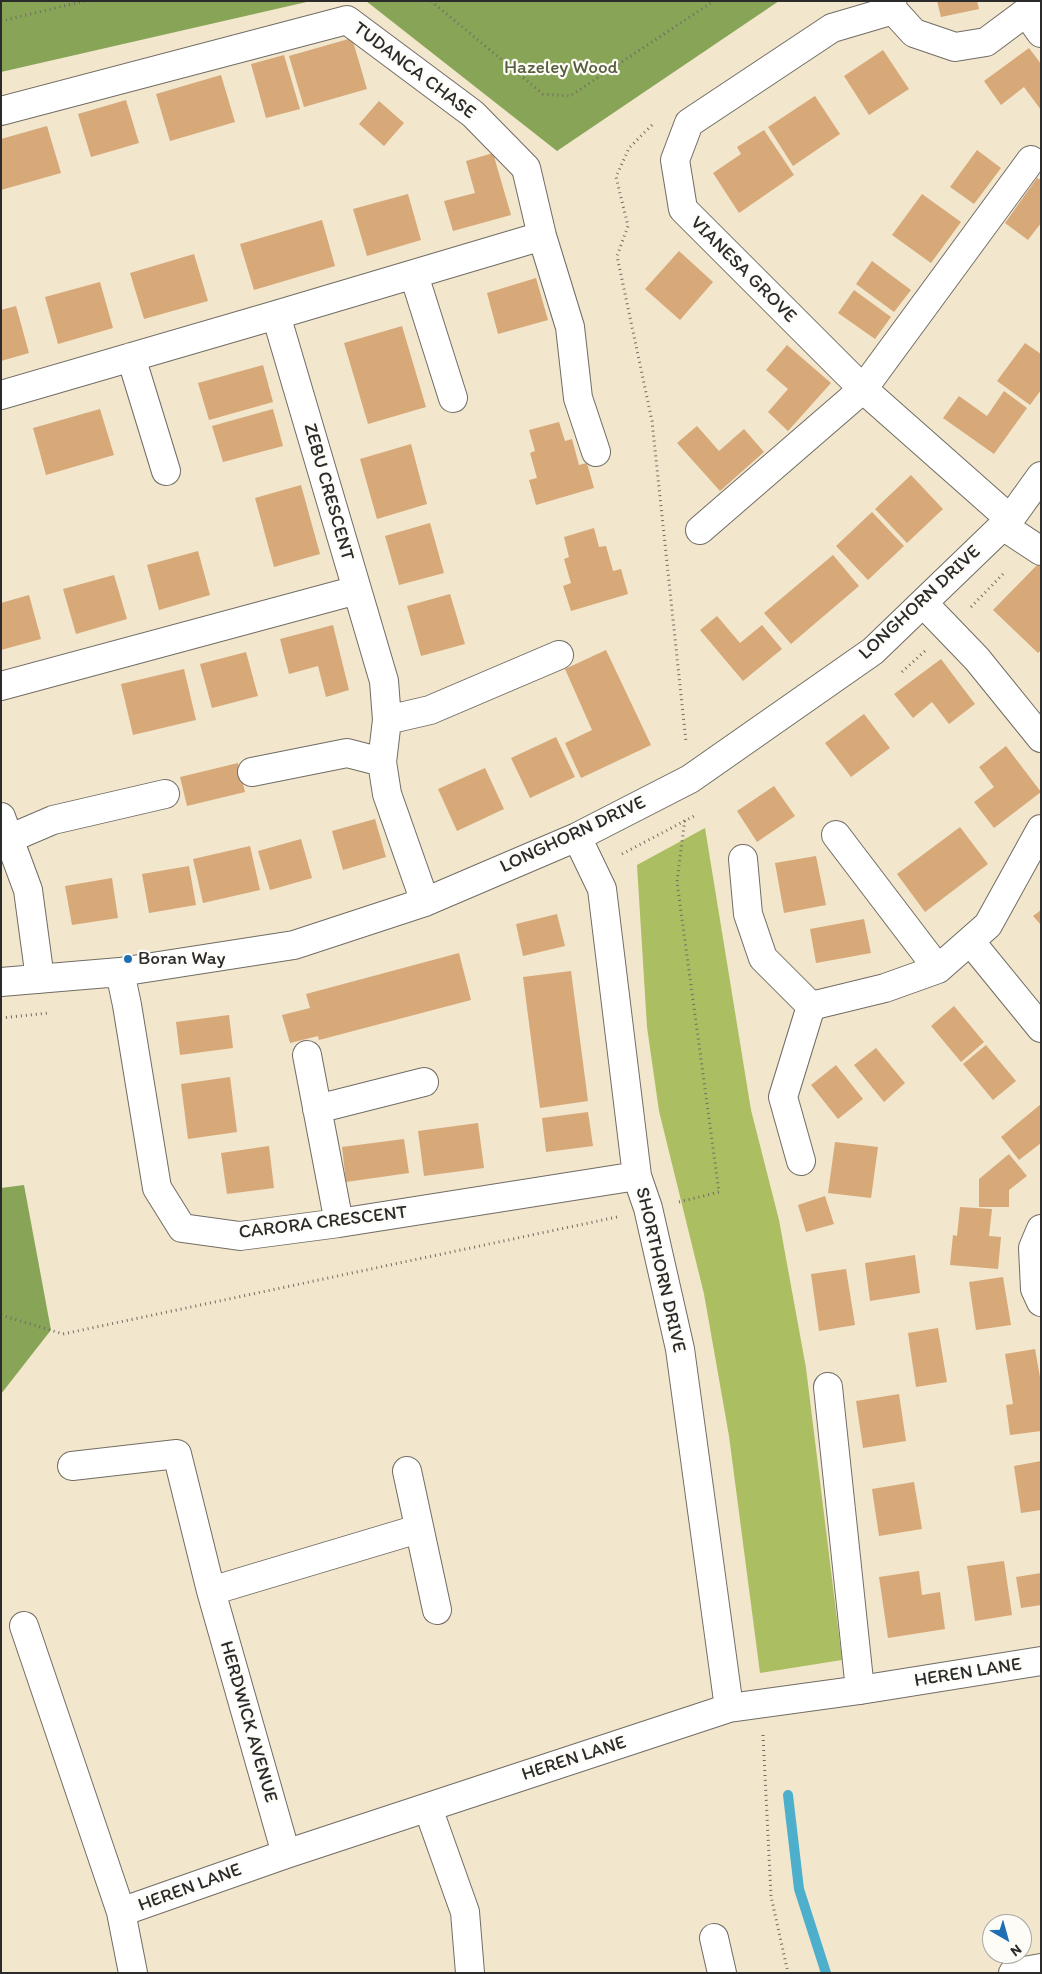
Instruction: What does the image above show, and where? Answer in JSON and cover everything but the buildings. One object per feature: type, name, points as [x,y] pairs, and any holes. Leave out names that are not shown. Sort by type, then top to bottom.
[{"type":"street","name":"VIANESA GROVE","points":[[1036,16],[986,42],[955,47],[914,33],[892,6],[832,28],[689,123],[676,160],[683,209],[863,389],[1006,522],[1041,551]]},
{"type":"street","name":"TUDANCA CHASE","points":[[1,111],[348,20],[473,114],[526,168],[542,236],[570,327],[578,398],[596,452]]},
{"type":"street","points":[[700,530],[863,389],[1031,160]]},
{"type":"street","points":[[1,395],[542,236]]},
{"type":"street","points":[[414,275],[452,398]]},
{"type":"street","name":"ZEBU CRESCENT","points":[[276,315],[384,682],[387,720],[382,762],[387,794],[424,902]]},
{"type":"street","points":[[132,358],[166,471]]},
{"type":"street","name":"LONGHORN DRIVE","points":[[1,982],[120,972],[294,945],[424,902],[577,837],[690,779],[873,651],[924,604],[1006,522],[1041,476]]},
{"type":"street","points":[[1,686],[357,590]]},
{"type":"street","points":[[924,604],[977,659],[1041,738]]},
{"type":"street","points":[[387,720],[430,710],[559,656]]},
{"type":"street","points":[[252,772],[347,753],[382,762]]},
{"type":"street","points":[[40,979],[28,890],[6,828],[53,820],[165,794]]},
{"type":"street","points":[[810,1006],[885,988],[938,969],[988,925],[1041,829]]},
{"type":"street","points":[[836,835],[938,969]]},
{"type":"street","name":"SHORTHORN DRIVE","points":[[577,837],[602,889],[637,1176],[648,1208],[680,1349],[729,1708]]},
{"type":"street","points":[[743,859],[748,914],[763,958],[810,1006]]},
{"type":"street","points":[[970,941],[1041,1028]]},
{"type":"street","name":"CARORA CRESCENT","points":[[120,972],[156,1188],[182,1228],[240,1236],[339,1223],[637,1176]]},
{"type":"street","points":[[801,1161],[784,1097],[810,1006]]},
{"type":"street","points":[[307,1055],[339,1223]]},
{"type":"street","points":[[317,1110],[424,1082]]},
{"type":"street","points":[[1041,1229],[1033,1248],[1035,1289],[1041,1302]]},
{"type":"street","points":[[828,1387],[860,1690]]},
{"type":"street","name":"HERDWICK AVENUE","points":[[72,1466],[177,1454],[211,1591],[286,1854]]},
{"type":"street","points":[[407,1471],[437,1610]]},
{"type":"street","points":[[211,1591],[418,1529]]},
{"type":"street","name":"HEREN LANE","points":[[24,1626],[121,1912],[133,1973]]},
{"type":"street","name":"HEREN LANE","points":[[121,1912],[286,1854],[729,1708],[860,1690],[1041,1661]]},
{"type":"street","points":[[428,1808],[465,1912],[470,1973]]},
{"type":"street","points":[[714,1938],[722,1973]]},
{"type":"street","points":[[1013,1973],[1041,1968]]},
{"type":"path","points":[[1,21],[85,1]]},
{"type":"path","points":[[431,1],[543,94],[570,96],[714,1]]},
{"type":"path","points":[[656,121],[629,148],[616,177],[628,226],[617,256],[652,421],[690,779]]},
{"type":"path","points":[[761,1704],[771,1896],[788,1973]]},
{"type":"green space","points":[[1,1],[311,1],[1,72]]},
{"type":"green space","name":"Hazeley Wood","points":[[366,1],[779,1],[557,151]]},
{"type":"green space","points":[[705,828],[751,1110],[779,1220],[806,1368],[842,1660],[760,1673],[729,1436],[704,1294],[659,1111],[647,1027],[637,865]]},
{"type":"green space","points":[[24,1185],[51,1330],[1,1394],[1,1188]]},
{"type":"waterway","points":[[788,1795],[799,1889],[826,1973]]},
{"type":"place","name":"Boran Way","points":[[128,959]]}]
